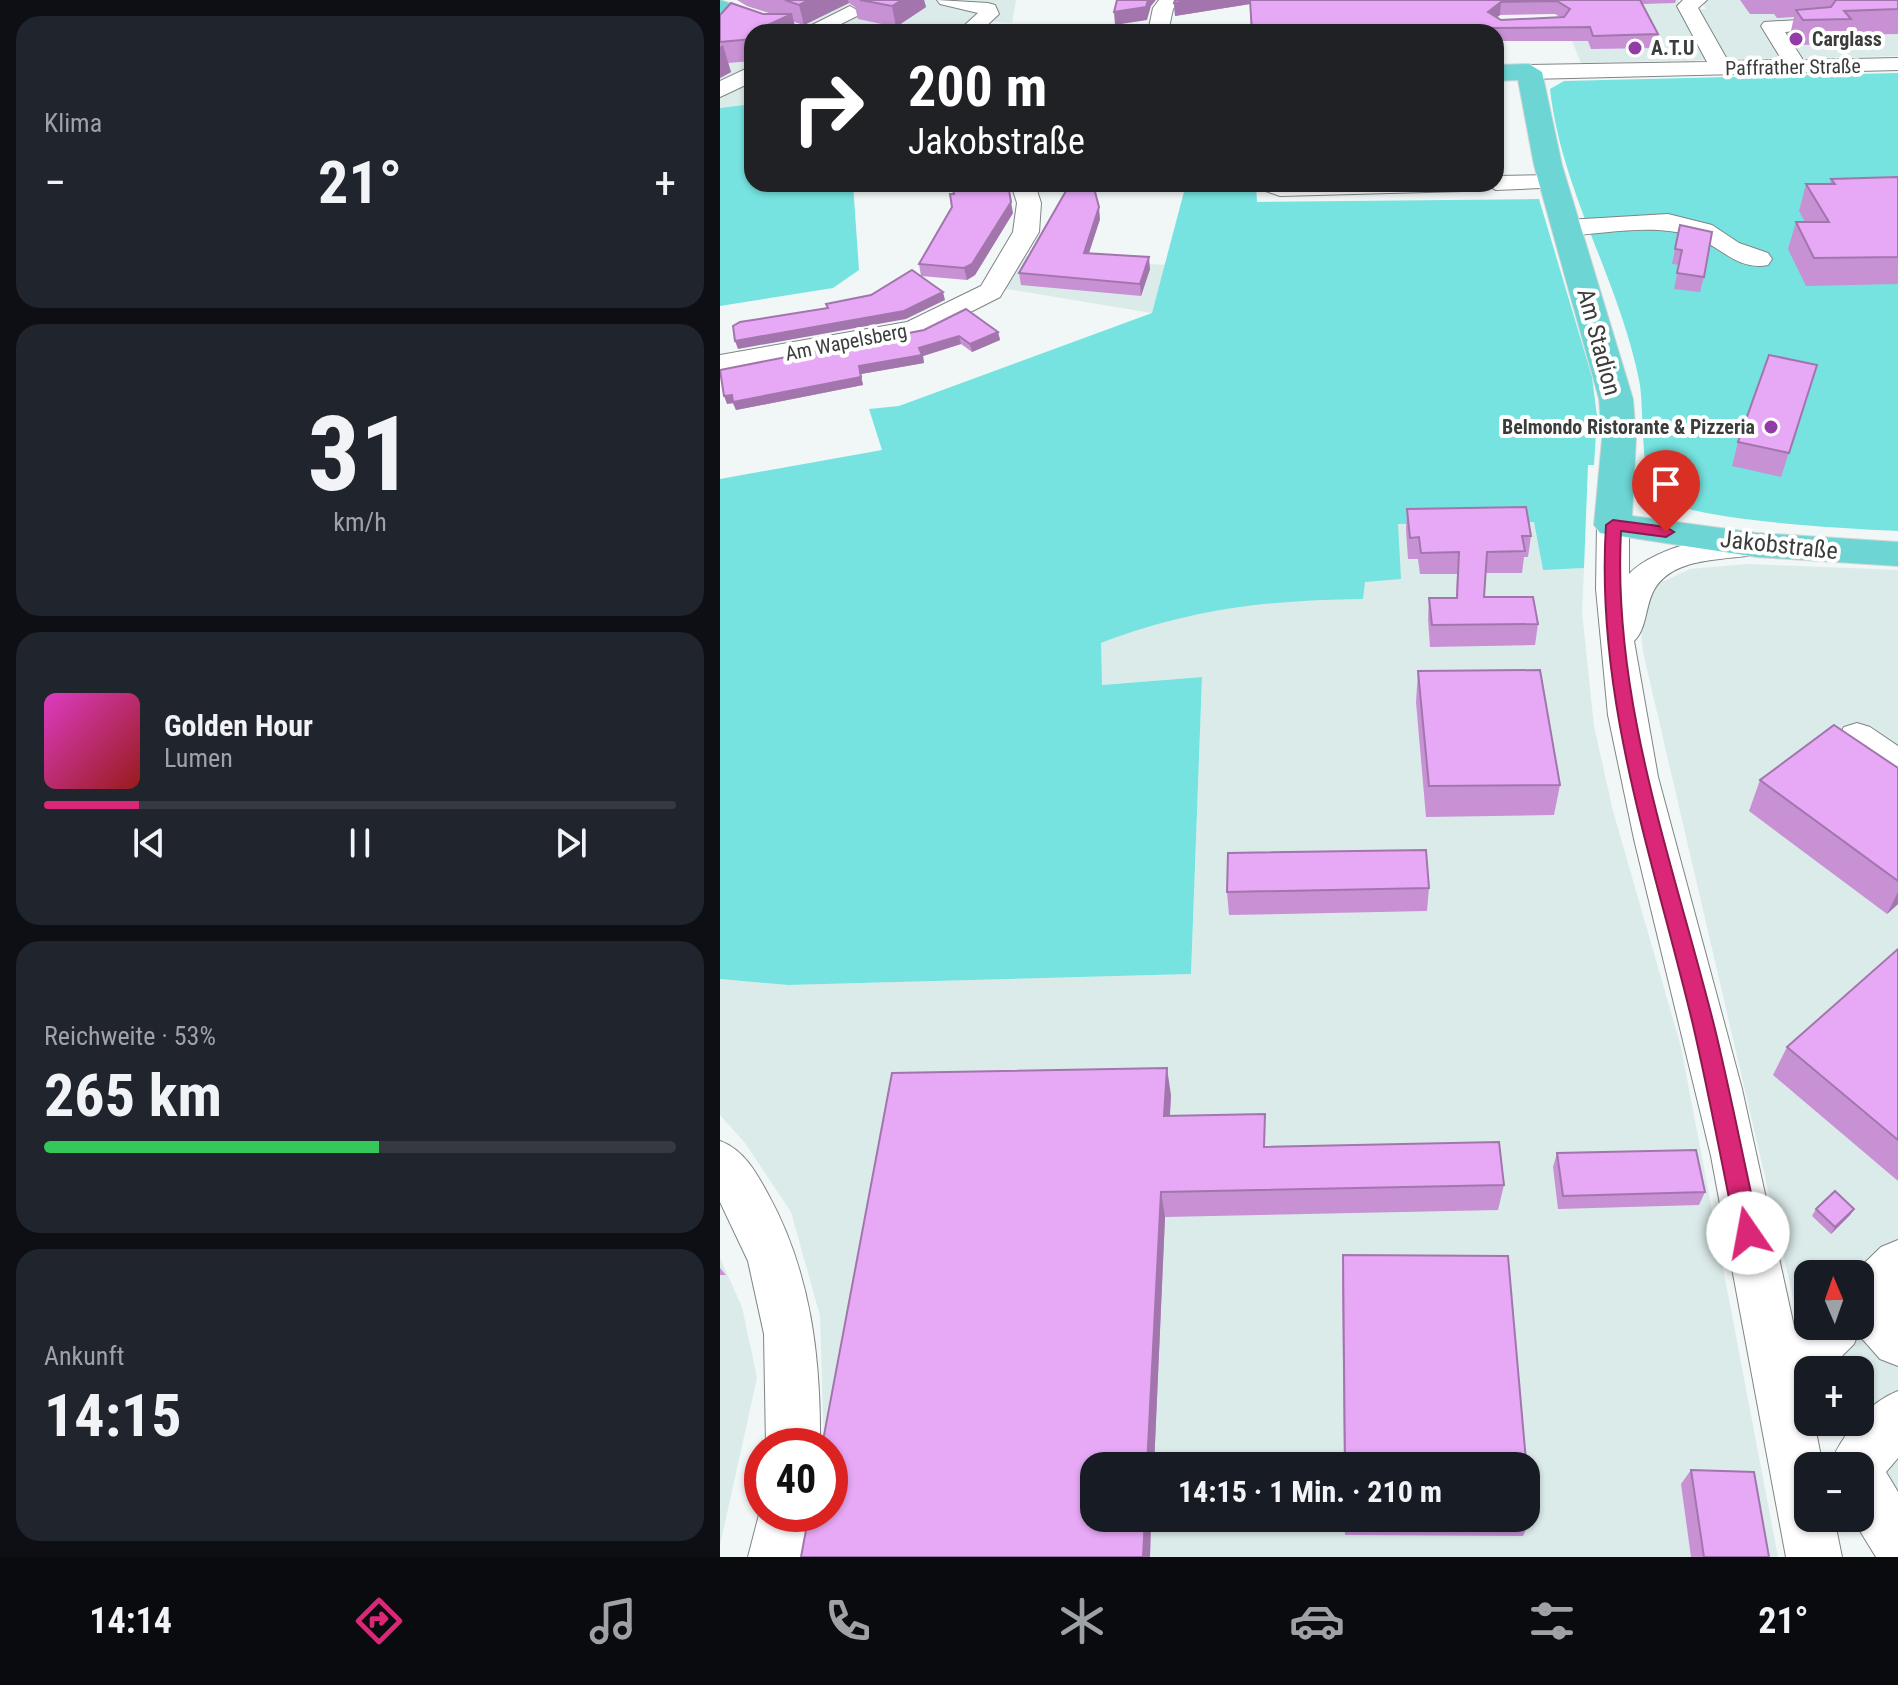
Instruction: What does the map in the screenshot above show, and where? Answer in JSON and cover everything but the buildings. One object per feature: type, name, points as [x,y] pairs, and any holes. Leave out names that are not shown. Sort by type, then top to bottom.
[{"type":"main road","points":[[720,5],[730,0]]},
{"type":"main road","points":[[720,5],[771,24]]},
{"type":"main road","name":"Am Stadion","points":[[1508,83],[1530,146],[1550,174],[1616,399],[1619,439],[1613,525]]},
{"type":"main road","name":"Jakobstraße","points":[[1613,525],[1757,545],[1898,554]]},
{"type":"street","points":[[947,0],[988,9],[989,14],[979,24]]},
{"type":"street","points":[[1160,24],[1163,8],[1170,0]]},
{"type":"street","points":[[1697,0],[1687,6],[1722,69]]},
{"type":"street","points":[[825,24],[850,12]]},
{"type":"street","points":[[1817,25],[1771,26],[1792,58],[1844,48]]},
{"type":"street","name":"Paffrather Straße","points":[[1508,83],[1722,69],[1792,58],[1898,64]]},
{"type":"street","points":[[720,90],[744,77]]},
{"type":"street","points":[[1504,168],[1550,174]]},
{"type":"street","points":[[1504,182],[1550,174]]},
{"type":"street","name":"Am Wapelsberg","points":[[720,364],[915,329],[991,291],[1026,232],[1029,203],[1026,192]]},
{"type":"street","points":[[1567,228],[1668,222],[1703,230],[1730,248],[1759,259]]},
{"type":"street","name":"Am Stadion","points":[[1613,525],[1610,588],[1618,666],[1643,805],[1703,1025],[1814,1557]]},
{"type":"street","points":[[1618,666],[1629,602],[1637,582],[1655,566],[1678,557],[1757,545]]},
{"type":"street","points":[[1857,737],[1898,765]]},
{"type":"street","points":[[720,1163],[742,1189],[782,1285],[796,1390],[794,1428]]},
{"type":"street","points":[[1874,1288],[1898,1264]]},
{"type":"street","points":[[1874,1316],[1898,1341]]},
{"type":"street","points":[[1778,1383],[1822,1340]]},
{"type":"street","points":[[1868,1452],[1898,1417]]},
{"type":"street","points":[[1874,1503],[1898,1542]]},
{"type":"street","points":[[776,1557],[781,1532]]},
{"type":"shaded area","points":[[750,0],[1016,0],[1012,23],[989,21],[986,24],[803,24],[749,6]]},
{"type":"shaded area","points":[[1555,0],[1678,0],[1683,10],[1706,9],[1701,0],[1898,0],[1898,56],[1581,63]]},
{"type":"shaded area","points":[[720,24],[744,30],[744,105],[720,108]]},
{"type":"shaded area","points":[[1898,73],[1898,531],[1736,518],[1676,505],[1658,497],[1652,489],[1645,461],[1641,392],[1630,343],[1566,163],[1550,89],[1564,81]]},
{"type":"shaded area","points":[[744,105],[744,192],[854,192],[859,270],[833,288],[720,306],[720,108]]},
{"type":"shaded area","points":[[1184,192],[1256,192],[1257,202],[1539,199],[1592,377],[1597,416],[1594,465],[1588,465],[1584,568],[1543,570],[1534,522],[1398,524],[1401,579],[1365,582],[1363,599],[1262,604],[1198,614],[1101,643],[1102,685],[1202,677],[1191,974],[788,985],[720,979],[720,479],[882,450],[869,409],[899,406],[1152,313]]},
{"type":"shaded area","points":[[1022,256],[1166,265],[1152,313],[1001,288]]},
{"type":"shaded area","points":[[1534,522],[1543,569],[1584,568],[1582,612],[1594,726],[1613,811],[1681,1047],[1778,1557],[808,1557],[821,1532],[848,1532],[848,1428],[823,1428],[820,1316],[791,1212],[745,1143],[720,1115],[720,979],[788,985],[1191,974],[1202,677],[1101,685],[1101,642],[1153,623],[1214,609],[1287,600],[1365,582],[1397,524]]},
{"type":"shaded area","points":[[1746,564],[1898,570],[1898,1500],[1874,1472],[1874,1452],[1857,1452],[1843,1436],[1874,1436],[1874,1356],[1807,1356],[1803,1340],[1874,1340],[1874,1260],[1794,1260],[1794,1301],[1643,652],[1639,613],[1660,583],[1690,569]]},
{"type":"shaded area","points":[[720,1258],[742,1307],[757,1378],[720,1545]]},
{"type":"place","name":"Carglass","points":[[1796,39]]},
{"type":"place","name":"A.T.U","points":[[1635,48]]},
{"type":"place","name":"Belmondo Ristorante & Pizzeria","points":[[1771,427]]},
{"type":"route","points":[[1666,532],[1613,525],[1610,588],[1618,666],[1643,805],[1703,1025],[1748,1233]]}]
